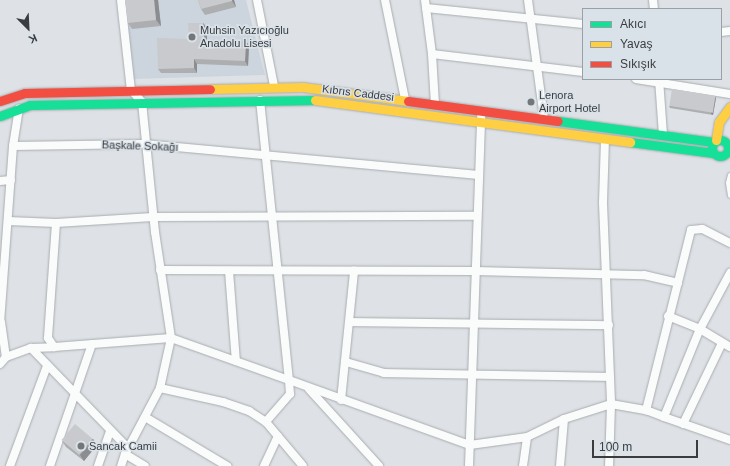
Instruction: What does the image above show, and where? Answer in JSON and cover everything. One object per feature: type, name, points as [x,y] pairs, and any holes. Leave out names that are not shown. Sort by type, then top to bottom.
[{"type":"main road","name":"Kıbrıs Caddesi","points":[[0,101],[25,93],[274,86],[321,88],[663,135],[715,141],[724,140],[729,143]]},
{"type":"main road","points":[[0,116],[30,105],[317,100],[713,153],[727,158],[729,143]]},
{"type":"main road","points":[[713,153],[718,122],[730,107]]},
{"type":"street","points":[[121,0],[131,90],[142,102],[144,144],[170,338],[160,388],[127,451],[121,466]]},
{"type":"street","points":[[257,0],[274,86]]},
{"type":"street","points":[[385,0],[404,99]]},
{"type":"street","points":[[528,0],[532,17],[544,118]]},
{"type":"street","points":[[435,104],[432,54],[425,4],[582,24]]},
{"type":"street","points":[[432,54],[582,72]]},
{"type":"street","points":[[663,135],[659,80],[730,94]]},
{"type":"street","points":[[260,100],[262,137],[266,156],[290,380],[290,394],[266,422]]},
{"type":"street","points":[[6,357],[1,322],[3,252],[8,221],[13,146],[19,108]]},
{"type":"street","points":[[469,466],[477,216],[482,123],[480,110]]},
{"type":"street","points":[[604,139],[606,274],[611,404],[609,466]]},
{"type":"street","name":"Başkale Sokağı","points":[[13,146],[144,144],[479,175]]},
{"type":"street","points":[[0,181],[11,180]]},
{"type":"street","points":[[0,211],[9,207]]},
{"type":"street","points":[[8,221],[56,223],[153,217],[477,216]]},
{"type":"street","points":[[54,347],[48,338],[56,223]]},
{"type":"street","points":[[646,410],[668,316],[692,230],[702,229],[730,243]]},
{"type":"street","points":[[160,270],[475,271],[606,274],[644,275],[678,283]]},
{"type":"street","points":[[229,271],[236,361]]},
{"type":"street","points":[[341,400],[354,271]]},
{"type":"street","points":[[664,416],[700,330],[730,273]]},
{"type":"street","points":[[668,316],[700,330],[726,345],[683,424]]},
{"type":"street","points":[[350,322],[609,325]]},
{"type":"street","points":[[0,364],[6,357],[31,348],[170,338],[470,445],[527,437],[564,419],[611,404],[646,410],[730,440]]},
{"type":"street","points":[[50,466],[92,344]]},
{"type":"street","points":[[31,348],[127,451],[146,466]]},
{"type":"street","points":[[346,362],[384,373],[472,376],[610,377]]},
{"type":"street","points":[[10,466],[47,366]]},
{"type":"street","points":[[307,387],[379,466]]},
{"type":"street","points":[[160,388],[223,402],[249,411],[266,422],[303,466]]},
{"type":"street","points":[[145,417],[228,466]]},
{"type":"street","points":[[560,466],[564,419]]},
{"type":"street","points":[[98,466],[110,432]]},
{"type":"street","points":[[264,466],[278,436]]},
{"type":"street","points":[[524,466],[527,437]]},
{"type":"lane","points":[[730,175],[728,183],[730,196]]},
{"type":"shaded area","name":"Muhsin Yazıcıoğlu Anadolu Lisesi","points":[[124,0],[246,0],[265,75],[133,79]]},
{"type":"building","points":[[125,0],[154,0],[156,20],[128,23]]},
{"type":"building","points":[[198,0],[232,0],[232,1],[201,9]]},
{"type":"building","points":[[188,23],[203,23],[204,40],[246,41],[245,61],[194,59],[194,68],[158,69],[157,38],[189,39]]},
{"type":"building","points":[[672,89],[715,96],[713,113],[669,106]]},
{"type":"building","points":[[75,424],[93,439],[79,455],[62,440]]},
{"type":"traffic: fast","points":[[0,116],[30,105],[315,100]]},
{"type":"traffic: fast","points":[[558,121],[714,142]]},
{"type":"traffic: fast","points":[[717,140],[723,140],[728,145],[728,148],[726,154],[723,156],[717,156],[712,151],[712,145],[717,140]]},
{"type":"traffic: fast","points":[[630,142],[713,153]]},
{"type":"traffic: slow","points":[[210,89],[303,87],[408,101]]},
{"type":"traffic: slow","points":[[315,100],[630,142]]},
{"type":"traffic: slow","points":[[716,140],[719,122],[730,107]]},
{"type":"traffic: jam","points":[[0,101],[25,93],[210,89]]},
{"type":"traffic: jam","points":[[408,101],[558,121]]},
{"type":"place","name":"Muhsin Yazıcıoğlu Anadolu Lisesi","points":[[192,37]]},
{"type":"place","name":"Lenora Airport Hotel","points":[[531,102]]},
{"type":"place","name":"Sancak Camii","points":[[81,446]]}]
